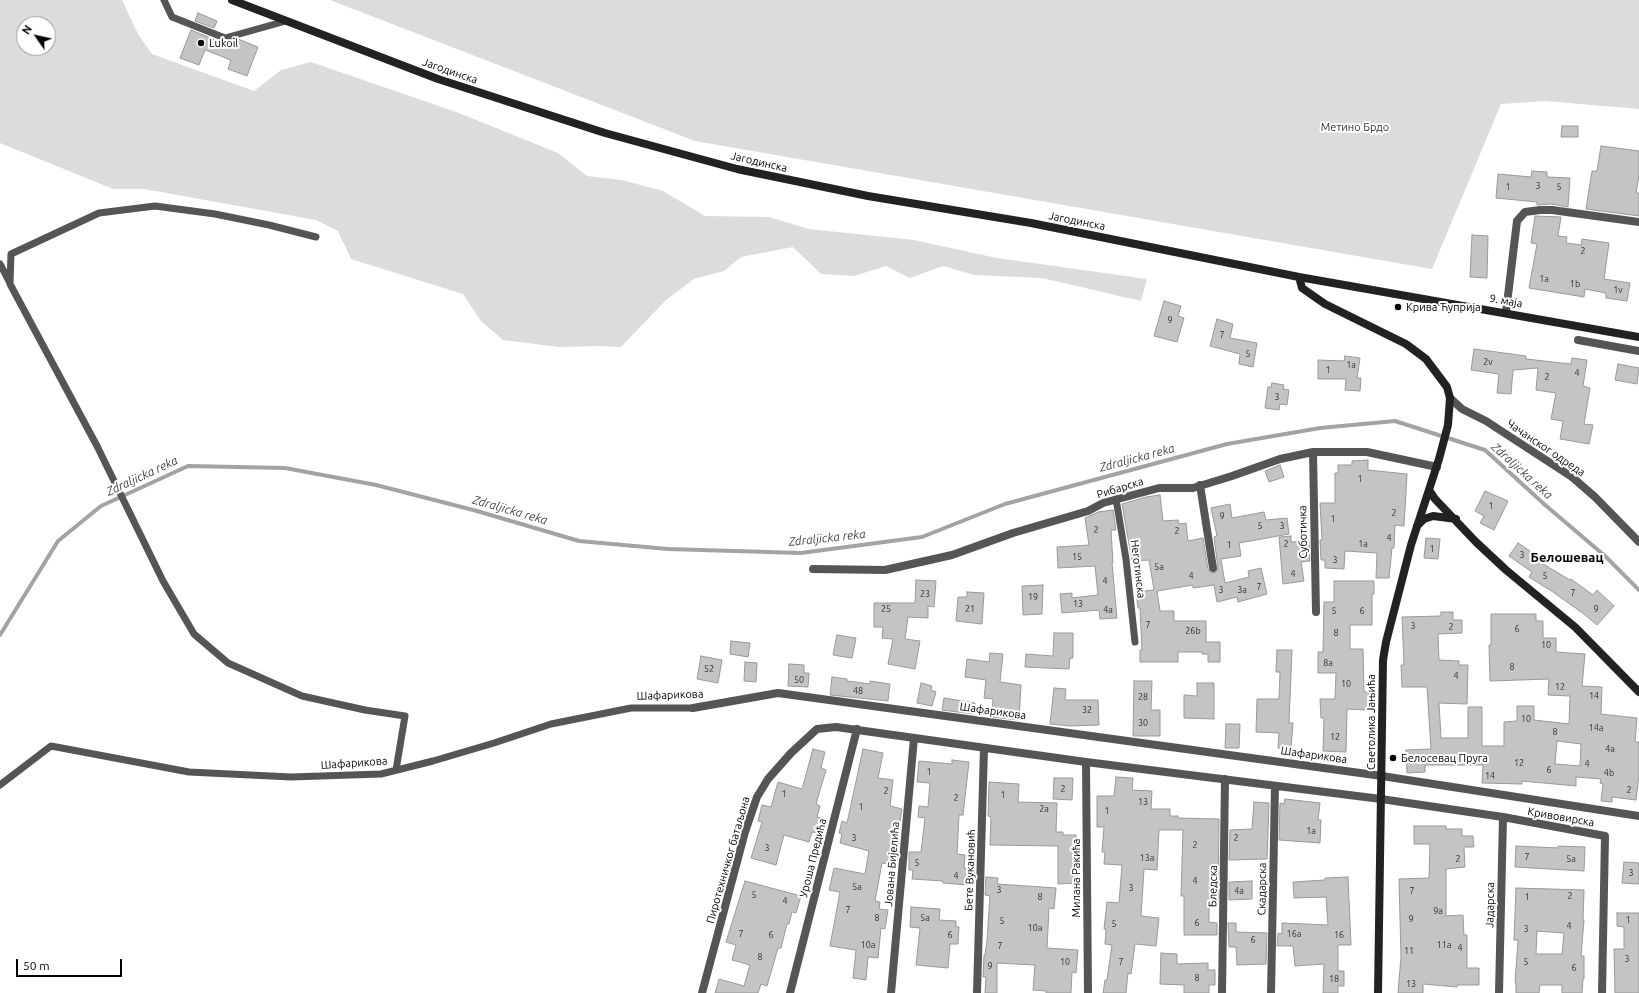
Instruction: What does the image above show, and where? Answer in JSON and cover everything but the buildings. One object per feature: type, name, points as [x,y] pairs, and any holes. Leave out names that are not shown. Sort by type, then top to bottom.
[{"type":"main road","name":"Јагодинска","points":[[232,0],[438,79],[605,133],[731,167],[801,183],[1031,223],[1299,277]]},
{"type":"main road","name":"9. маја","points":[[1299,277],[1506,312],[1639,337]]},
{"type":"main road","points":[[1299,277],[1302,288],[1325,304],[1406,344],[1426,359],[1447,387],[1450,398]]},
{"type":"main road","name":"Светолика Јањића","points":[[1378,993],[1383,660],[1386,642],[1416,527],[1438,463],[1448,425],[1450,398]]},
{"type":"main road","points":[[1429,490],[1435,499],[1476,542],[1506,570],[1575,627],[1639,692]]},
{"type":"main road","points":[[1416,527],[1424,519],[1433,516],[1456,520]]},
{"type":"street","points":[[1506,312],[1517,221],[1525,212],[1552,210],[1639,222]]},
{"type":"street","points":[[1578,340],[1639,350]]},
{"type":"street","name":"Чачанског одреда","points":[[1450,398],[1462,409],[1486,421],[1572,477],[1595,497],[1639,542]]},
{"type":"street","name":"Рибарска","points":[[813,569],[885,570],[952,554],[1013,533],[1088,511],[1103,503],[1116,499],[1159,488],[1193,488],[1280,459],[1313,452],[1368,452],[1438,463]]},
{"type":"street","name":"Суботичка","points":[[1313,452],[1316,612]]},
{"type":"street","points":[[1200,485],[1212,568]]},
{"type":"street","name":"Шафарикова","points":[[692,708],[778,693],[1382,776],[1639,816]]},
{"type":"street","name":"Кривовирска","points":[[817,729],[836,727],[857,729],[1086,762],[1381,799],[1605,836],[1602,993]]},
{"type":"street","name":"Пиротехничког батаљона","points":[[702,993],[745,832],[757,797],[768,779],[817,729]]},
{"type":"street","name":"Уроша Предића","points":[[790,993],[857,729]]},
{"type":"street","name":"Јована Бијелића","points":[[891,993],[914,738]]},
{"type":"street","name":"Бете Вукановић","points":[[977,993],[984,748]]},
{"type":"street","name":"Милана Ракића","points":[[1086,762],[1088,993]]},
{"type":"street","name":"Бледска","points":[[1222,993],[1226,779]]},
{"type":"street","name":"Скадарска","points":[[1271,993],[1275,786]]},
{"type":"street","name":"Јадарска","points":[[1499,993],[1503,818]]},
{"type":"lane","points":[[164,0],[172,17],[225,38],[286,20]]},
{"type":"lane","points":[[10,284],[11,254],[98,213],[155,206],[215,214],[269,225],[316,237]]},
{"type":"lane","points":[[0,264],[97,446],[163,581],[194,634],[228,664],[302,696],[364,710],[405,716],[396,770]]},
{"type":"lane","name":"Неготинска","points":[[1116,499],[1126,559],[1135,642]]},
{"type":"lane","name":"Шафарикова","points":[[0,785],[51,746],[189,772],[291,777],[381,774],[433,761],[551,724],[632,708],[692,708]]},
{"type":"green space","points":[[0,0],[122,0],[138,34],[152,54],[254,91],[281,70],[311,62],[459,113],[558,153],[587,176],[622,180],[663,191],[705,216],[769,217],[809,229],[914,240],[997,258],[1147,279],[1141,301],[1042,278],[974,275],[943,266],[910,278],[886,266],[854,276],[821,274],[793,247],[741,257],[724,271],[694,279],[666,300],[621,347],[559,347],[503,340],[481,321],[463,294],[351,259],[338,231],[316,220],[144,189],[113,189],[0,143]]},
{"type":"green space","name":"Метино Брдо","points":[[330,0],[1639,0],[1639,109],[1545,101],[1501,104],[1432,269],[695,141]]},
{"type":"waterway","name":"Zdraljicka reka","points":[[0,635],[58,541],[101,506],[188,466],[285,468],[376,485],[477,511],[579,541],[668,549],[801,553],[922,537],[1005,504],[1227,444],[1320,428],[1395,421],[1485,450],[1544,504],[1605,556],[1639,590]]},
{"type":"place","name":"Lukoil","points":[[201,43]]},
{"type":"place","name":"Крива Ћуприја","points":[[1398,307]]},
{"type":"place","name":"Белосевац Пруга","points":[[1393,758]]},
{"type":"district","name":"Белошевац","points":[[1567,558]]}]
